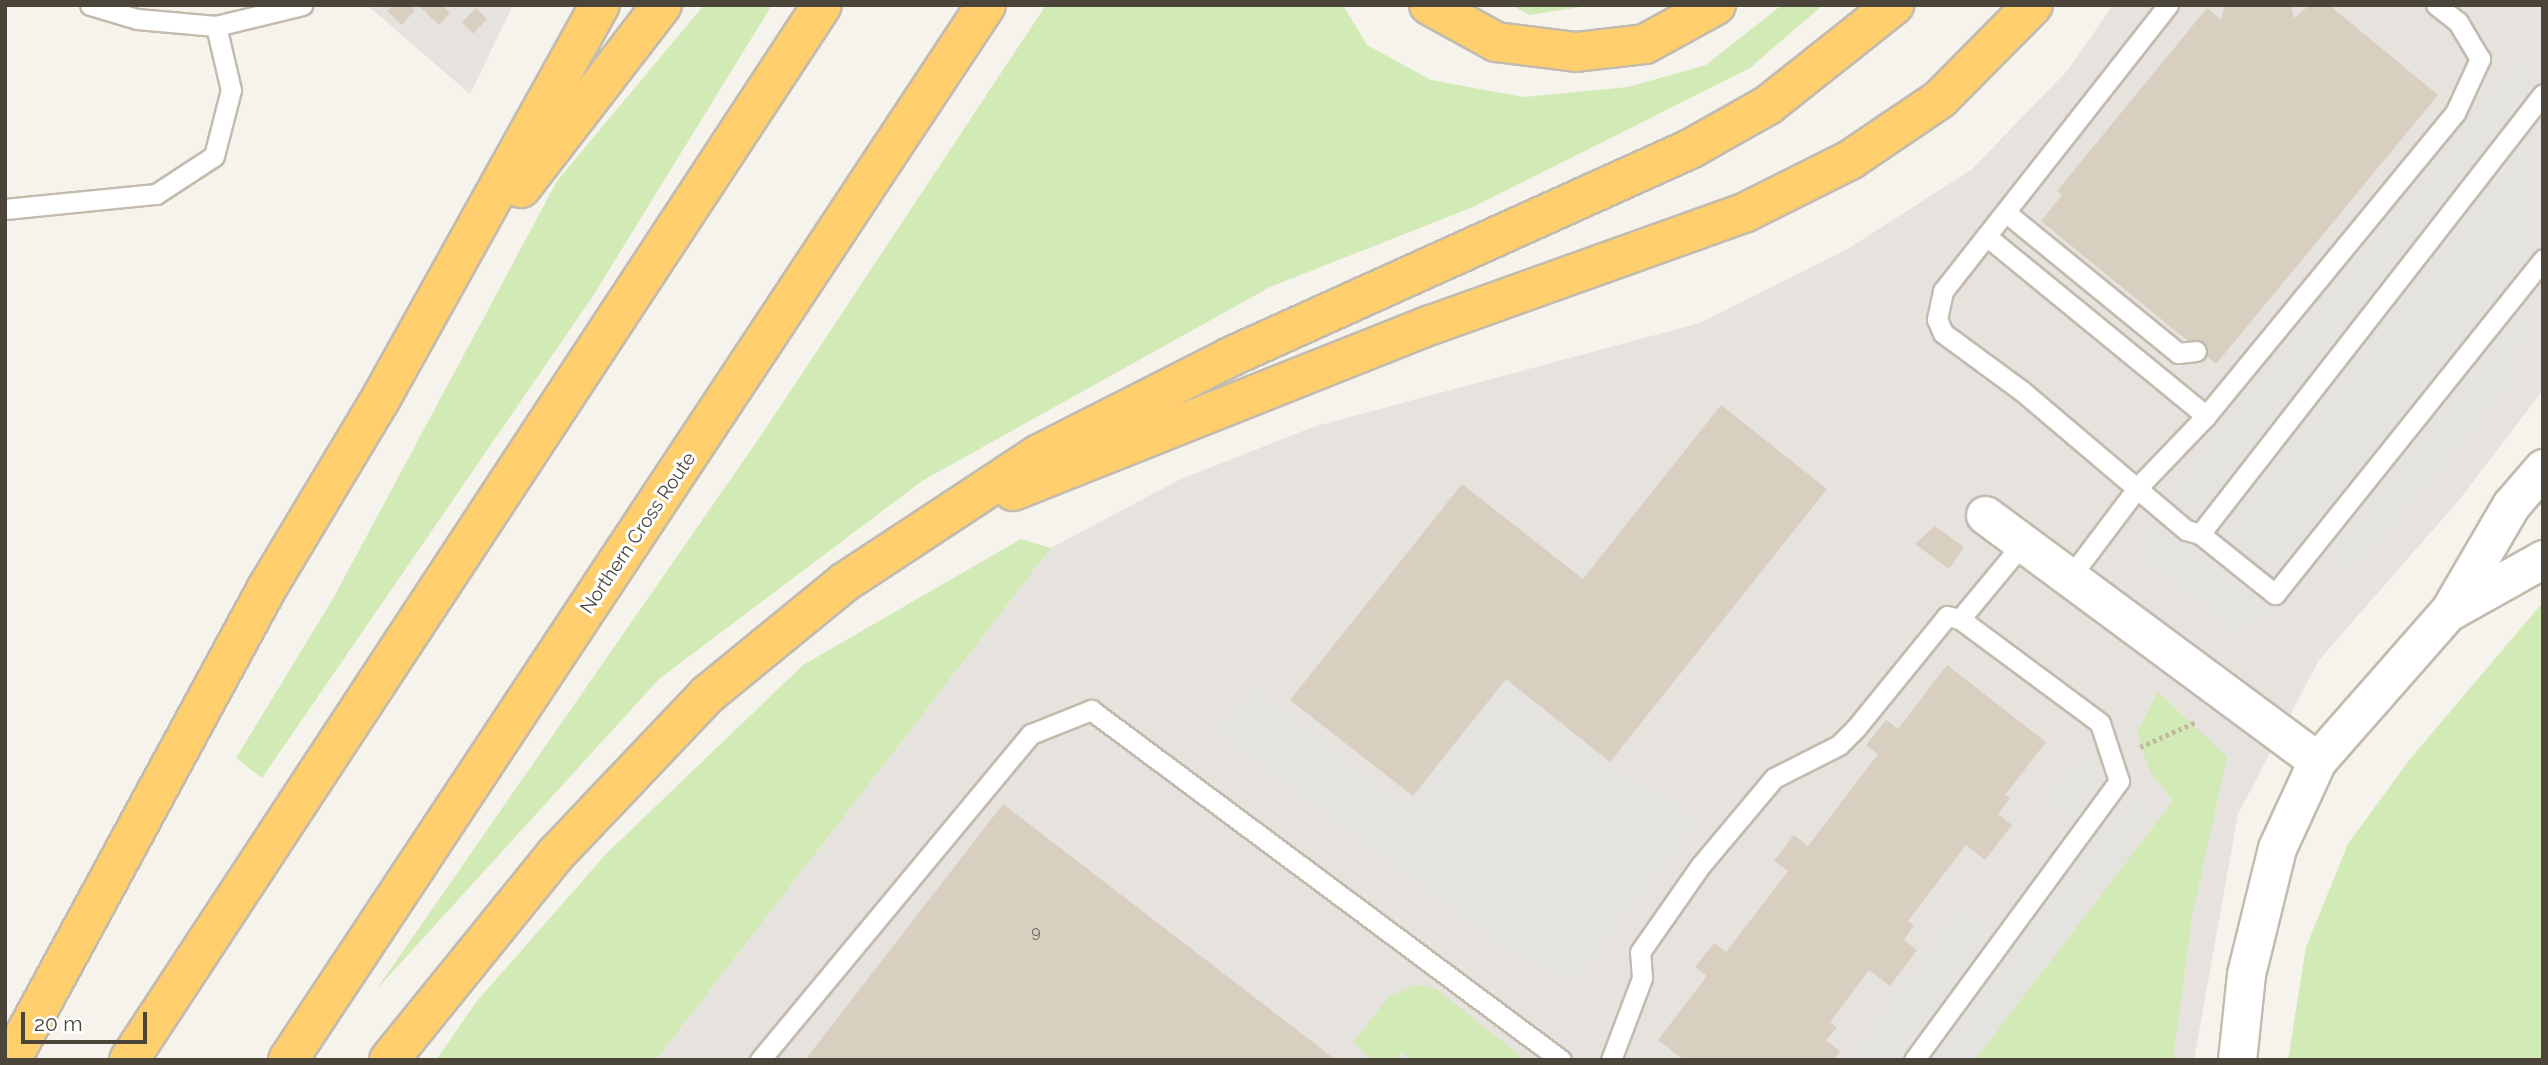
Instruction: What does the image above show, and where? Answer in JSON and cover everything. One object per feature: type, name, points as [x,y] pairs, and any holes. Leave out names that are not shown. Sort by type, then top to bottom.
[{"type":"highway","points":[[11,1060],[267,588],[380,400],[600,5]]},
{"type":"highway","points":[[380,400],[530,176],[662,5]]},
{"type":"highway","points":[[129,1060],[822,5]]},
{"type":"highway","name":"Northern Cross Route","points":[[288,1060],[986,5]]},
{"type":"highway","points":[[1429,5],[1496,42],[1576,52],[1645,44],[1716,5]]},
{"type":"highway","points":[[389,1060],[555,855],[708,694],[845,582],[1039,454],[1230,357],[1690,149],[1768,105],[1894,5]]},
{"type":"highway","points":[[948,514],[1431,325],[1744,213],[1850,159],[1940,99],[2033,5]]},
{"type":"street","points":[[2237,1060],[2246,974],[2277,848],[2317,761],[2449,611],[2511,505],[2543,468]]},
{"type":"street","points":[[1985,515],[2317,761]]},
{"type":"street","points":[[2449,611],[2543,559]]},
{"type":"lane","points":[[90,5],[137,19],[216,26],[302,5]]},
{"type":"lane","points":[[2168,5],[2009,215],[1943,291],[1937,319],[1943,333],[2138,487],[2186,530],[2200,534],[2275,594],[2543,259]]},
{"type":"lane","points":[[2070,577],[2138,487],[2206,416],[2455,113],[2480,59],[2458,22],[2436,5]]},
{"type":"lane","points":[[5,209],[156,194],[214,156],[232,90],[216,26]]},
{"type":"lane","points":[[2200,534],[2543,94]]},
{"type":"lane","points":[[2009,215],[2178,353],[2196,351]]},
{"type":"lane","points":[[1990,239],[2206,416]]},
{"type":"lane","points":[[1960,619],[2023,543]]},
{"type":"lane","points":[[1611,1060],[1642,978],[1640,952],[1701,866],[1774,778],[1839,745],[1933,628],[1947,616],[1960,619],[2100,723],[2119,780],[2105,807],[1914,1060]]},
{"type":"lane","points":[[760,1060],[1031,734],[1091,710],[1561,1060]]},
{"type":"path","points":[[2113,758],[2187,728],[2233,698]]},
{"type":"shaded area","points":[[367,5],[513,5],[470,94]]},
{"type":"shaded area","points":[[2113,5],[2543,7],[2543,390],[2459,500],[2319,660],[2238,814],[2194,1060],[656,1060],[1051,548],[1179,480],[1313,427],[1700,323],[1846,250],[1971,170],[2068,70]]},
{"type":"shaded area","points":[[2542,28],[2543,322],[2515,359],[2522,376],[2351,579],[2329,563],[2273,623],[2264,612],[2237,639],[2133,553],[2214,427]]},
{"type":"shaded area","points":[[1506,679],[1610,762],[1703,819],[1572,987],[1503,951],[1211,731],[1249,682],[1408,804]]},
{"type":"shaded area","points":[[2081,751],[2154,814],[1973,1060],[1843,1060],[1960,903],[1991,927],[2022,887],[2068,824],[2037,801]]},
{"type":"green space","points":[[704,5],[772,5],[593,296],[262,778],[236,758],[334,597],[557,181]]},
{"type":"green space","points":[[1046,5],[1343,5],[1367,45],[1431,80],[1523,97],[1628,87],[1706,65],[1782,5],[1823,5],[1750,68],[1473,207],[1270,287],[922,481],[659,679],[376,990],[762,434]]},
{"type":"green space","points":[[1511,5],[1594,5],[1529,15]]},
{"type":"green space","points":[[1021,539],[1051,548],[656,1060],[436,1060],[477,1001],[606,854],[803,665]]},
{"type":"green space","points":[[2543,602],[2543,1060],[2288,1060],[2306,947],[2348,844],[2410,759]]},
{"type":"green space","points":[[2158,692],[2227,757],[2192,916],[2173,1060],[1975,1060],[2173,801],[2150,772],[2137,733]]},
{"type":"green space","points":[[1417,985],[1435,988],[1525,1060],[1412,1060],[1402,1052],[1393,1060],[1373,1060],[1353,1043],[1388,997]]},
{"type":"building","points":[[393,5],[410,5],[415,10],[402,25],[387,11]]},
{"type":"building","points":[[418,5],[442,5],[450,13],[439,25]]},
{"type":"building","points":[[2225,5],[2291,5],[2294,18],[2310,5],[2329,5],[2438,95],[2216,364],[2041,221],[2062,195],[2057,191],[2207,8],[2221,20]]},
{"type":"building","points":[[476,8],[487,19],[473,33],[462,22]]},
{"type":"building","points":[[1721,405],[1827,489],[1610,762],[1506,679],[1413,796],[1290,700],[1462,484],[1583,579]]},
{"type":"building","points":[[1935,526],[1964,547],[1949,569],[1915,544]]},
{"type":"building","points":[[1947,665],[2046,742],[2005,795],[2010,798],[1998,814],[2012,825],[1985,860],[1966,845],[1908,921],[1914,925],[1904,940],[1917,950],[1890,986],[1869,970],[1830,1022],[1837,1027],[1826,1040],[1840,1051],[1834,1060],[1684,1060],[1658,1040],[1707,976],[1695,967],[1714,943],[1726,952],[1788,871],[1774,861],[1794,835],[1808,846],[1878,754],[1866,745],[1886,720],[1898,729]]},
{"type":"building","points":[[1003,804],[1336,1060],[805,1060]]}]
